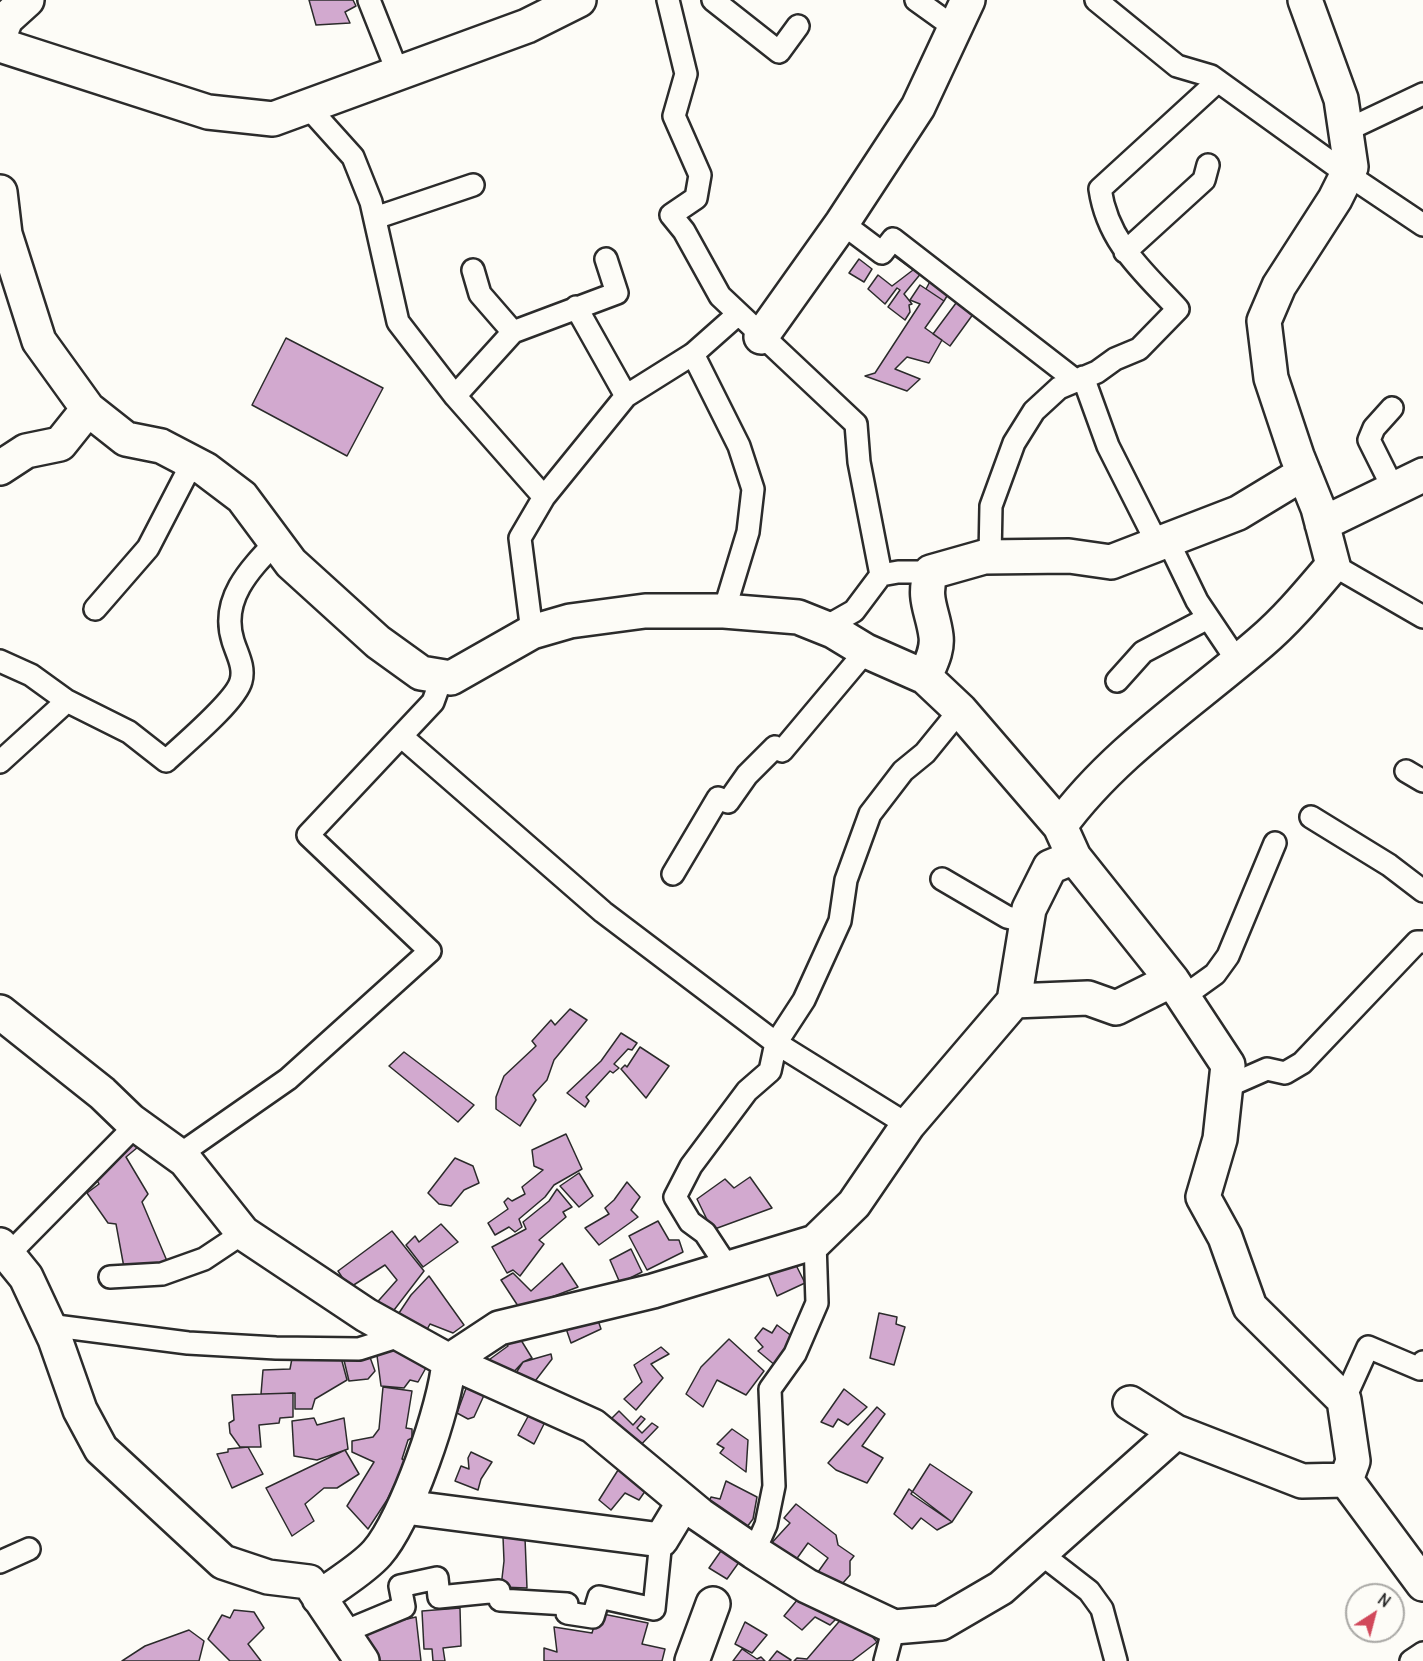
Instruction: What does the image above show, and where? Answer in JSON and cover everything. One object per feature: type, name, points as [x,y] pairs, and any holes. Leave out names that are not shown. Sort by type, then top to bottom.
[{"type":"street","points":[[0,34],[6,19],[27,0]]},
{"type":"street","points":[[0,45],[208,112],[273,119],[527,26],[579,0]]},
{"type":"street","points":[[1060,826],[1079,800],[1109,769],[1238,662],[1299,605],[1332,565],[1322,524],[1271,378],[1264,321],[1279,286],[1335,199],[1350,167],[1341,99],[1305,0]]},
{"type":"street","points":[[761,337],[842,223],[918,107],[962,14]]},
{"type":"street","points":[[0,192],[5,234],[39,341],[88,409],[126,439],[161,446],[192,463],[242,497],[291,562],[378,642],[421,673],[451,678],[532,632],[570,621],[645,611],[724,611],[798,617],[925,677],[960,710],[1060,826],[1074,857],[1178,988],[1228,1065],[1220,1139],[1203,1197],[1225,1237],[1250,1307],[1344,1400],[1353,1461],[1346,1480]]},
{"type":"street","points":[[0,468],[26,451],[60,444],[88,409]]},
{"type":"street","points":[[925,677],[935,653],[936,637],[925,589],[931,572],[962,562],[990,557],[1069,556],[1110,562],[1238,513],[1304,473]]},
{"type":"street","points":[[1322,524],[1423,476]]},
{"type":"street","points":[[449,1361],[499,1328],[653,1291],[816,1242],[854,1204],[908,1125],[1014,1001],[1029,909],[1050,867],[1074,857]]},
{"type":"street","points":[[1014,1001],[1088,999],[1116,1008],[1178,988]]},
{"type":"street","points":[[0,1012],[102,1093],[136,1125],[179,1155],[243,1233],[366,1315],[449,1361],[593,1426],[684,1502],[754,1552],[807,1587],[894,1627],[940,1623],[1001,1588],[1176,1432]]},
{"type":"street","points":[[2,1247],[26,1277],[48,1325],[80,1410],[101,1449],[223,1562],[268,1577],[309,1582],[362,1661]]},
{"type":"street","points":[[319,1598],[377,1553],[405,1507],[447,1384],[449,1361]]},
{"type":"street","points":[[1130,1403],[1176,1432],[1302,1481],[1346,1480]]},
{"type":"street","points":[[1346,1480],[1423,1584]]},
{"type":"street","points":[[405,1507],[661,1540],[684,1502]]},
{"type":"street","points":[[692,1661],[713,1604]]},
{"type":"lane","points":[[369,0],[398,74]]},
{"type":"lane","points":[[668,0],[686,74],[674,116],[700,175],[696,198],[671,215],[684,231],[720,296],[737,315],[856,424],[859,462],[881,575]]},
{"type":"lane","points":[[712,0],[779,52],[798,26]]},
{"type":"lane","points":[[916,0],[962,14]]},
{"type":"lane","points":[[1096,0],[1177,66],[1211,76],[1347,174],[1423,225]]},
{"type":"lane","points":[[990,557],[991,506],[1014,443],[1034,411],[1059,388],[1097,372],[1115,359],[1139,349],[1178,309],[1125,252],[1103,207],[1100,189],[1218,81]]},
{"type":"lane","points":[[1345,131],[1423,94]]},
{"type":"lane","points":[[308,107],[353,157],[371,202],[398,322],[455,396],[544,497]]},
{"type":"lane","points":[[1125,252],[1204,180],[1208,165]]},
{"type":"lane","points":[[375,218],[473,185]]},
{"type":"lane","points":[[842,223],[882,253],[893,239],[1079,378],[1108,446],[1208,618],[1238,662]]},
{"type":"lane","points":[[455,396],[513,332],[617,293],[606,259]]},
{"type":"lane","points":[[473,270],[480,294],[513,332]]},
{"type":"lane","points":[[576,307],[626,396]]},
{"type":"lane","points":[[532,632],[520,538],[544,497],[626,396],[693,354],[737,315]]},
{"type":"lane","points":[[693,354],[739,446],[753,489],[748,532],[724,611]]},
{"type":"lane","points":[[1392,408],[1374,428],[1369,440],[1394,490]]},
{"type":"lane","points":[[95,609],[148,548],[192,463]]},
{"type":"lane","points":[[0,661],[31,675],[67,701],[129,732],[166,761],[219,710],[241,682],[242,664],[228,618],[237,592],[254,565],[276,542]]},
{"type":"lane","points":[[1332,565],[1423,617]]},
{"type":"lane","points":[[824,628],[854,611],[881,575],[898,572],[931,572]]},
{"type":"lane","points":[[1117,681],[1143,652],[1208,618]]},
{"type":"lane","points":[[673,874],[718,798],[728,802],[747,775],[775,747],[782,751],[866,651]]},
{"type":"lane","points":[[179,1155],[288,1079],[430,951],[308,835],[433,702],[442,677]]},
{"type":"lane","points":[[0,762],[67,701]]},
{"type":"lane","points":[[728,1268],[705,1233],[690,1222],[675,1197],[691,1166],[747,1091],[770,1071],[776,1043],[804,1000],[840,921],[846,880],[870,814],[903,771],[925,753],[960,710]]},
{"type":"lane","points":[[401,736],[603,912],[776,1043],[908,1125]]},
{"type":"lane","points":[[1311,817],[1389,865],[1423,891]]},
{"type":"lane","points":[[1178,988],[1215,974],[1228,956],[1275,843]]},
{"type":"lane","points":[[942,879],[1007,917],[1028,922]]},
{"type":"lane","points":[[1226,1087],[1266,1069],[1285,1073],[1302,1063],[1417,942],[1423,942]]},
{"type":"lane","points":[[2,1247],[136,1125]]},
{"type":"lane","points":[[110,1276],[162,1274],[204,1259],[243,1233]]},
{"type":"lane","points":[[754,1552],[766,1525],[774,1486],[770,1389],[795,1354],[817,1303],[816,1242]]},
{"type":"lane","points":[[48,1325],[188,1343],[276,1348],[359,1349],[403,1335]]},
{"type":"lane","points":[[1344,1400],[1368,1347],[1420,1369],[1423,1362]]},
{"type":"lane","points":[[344,1632],[404,1607],[400,1586],[437,1578],[439,1597],[499,1591],[500,1600],[567,1604],[567,1613],[593,1617],[599,1597],[654,1609],[661,1540]]},
{"type":"lane","points":[[0,1562],[29,1549]]},
{"type":"lane","points":[[1040,1553],[1089,1591],[1102,1609],[1116,1661]]},
{"type":"lane","points":[[885,1661],[894,1627]]},
{"type":"lane","points":[[1411,1661],[1423,1653]]},
{"type":"building","points":[[309,0],[353,0],[356,6],[345,12],[350,23],[316,25]]},
{"type":"building","points":[[896,245],[927,266],[904,294],[912,304],[909,305],[910,312],[905,320],[888,307],[900,290],[897,288],[885,304],[868,289],[878,275],[892,286],[913,270],[890,253]]},
{"type":"building","points":[[859,259],[872,269],[864,282],[849,273]]},
{"type":"building","points":[[935,272],[953,286],[944,301],[926,289]]},
{"type":"building","points":[[920,285],[944,301],[925,328],[942,340],[929,363],[907,357],[895,369],[920,379],[907,391],[865,376],[875,373],[920,304],[910,300]]},
{"type":"building","points":[[962,295],[979,306],[950,346],[933,334]]},
{"type":"building","points":[[286,338],[383,388],[347,456],[252,405]]},
{"type":"building","points":[[570,1009],[587,1020],[554,1060],[547,1080],[533,1095],[536,1100],[520,1126],[496,1109],[496,1097],[504,1076],[536,1046],[532,1041],[551,1020],[555,1025]]},
{"type":"building","points":[[621,1033],[637,1043],[614,1064],[619,1068],[613,1073],[610,1071],[586,1097],[589,1101],[585,1107],[567,1093],[601,1061]]},
{"type":"building","points":[[640,1047],[669,1066],[646,1098],[621,1069],[625,1065],[627,1067]]},
{"type":"building","points":[[404,1052],[474,1105],[458,1122],[389,1066]]},
{"type":"building","points":[[124,1124],[138,1147],[126,1157],[148,1194],[142,1202],[167,1261],[125,1273],[116,1224],[108,1223],[87,1193],[99,1184],[95,1177]]},
{"type":"building","points":[[566,1134],[582,1169],[554,1185],[545,1197],[519,1219],[522,1227],[515,1232],[509,1227],[495,1235],[488,1223],[508,1209],[504,1202],[508,1198],[512,1201],[525,1194],[522,1187],[543,1170],[534,1166],[532,1150]]},
{"type":"building","points":[[455,1158],[473,1166],[479,1183],[464,1190],[451,1206],[439,1204],[428,1193]]},
{"type":"building","points":[[579,1173],[593,1196],[579,1207],[560,1186]]},
{"type":"building","points":[[750,1177],[772,1208],[712,1230],[697,1199],[725,1179],[734,1188]]},
{"type":"building","points":[[627,1182],[640,1197],[631,1210],[638,1217],[599,1245],[585,1228],[609,1214],[605,1208]]},
{"type":"building","points":[[557,1189],[572,1207],[563,1212],[566,1217],[539,1240],[544,1244],[520,1276],[513,1270],[507,1273],[492,1247],[526,1229],[523,1222],[549,1201]]},
{"type":"building","points":[[658,1221],[669,1240],[679,1240],[683,1252],[647,1270],[629,1236]]},
{"type":"building","points":[[441,1224],[458,1242],[423,1267],[406,1245],[415,1236],[419,1242]]},
{"type":"building","points":[[392,1231],[424,1271],[381,1327],[364,1317],[397,1280],[385,1265],[349,1288],[338,1271]]},
{"type":"building","points":[[631,1249],[642,1272],[620,1283],[610,1260]]},
{"type":"building","points":[[760,1254],[793,1259],[805,1283],[777,1296]]},
{"type":"building","points":[[562,1263],[578,1287],[520,1309],[501,1280],[513,1273],[531,1291]]},
{"type":"building","points":[[429,1276],[464,1325],[453,1333],[430,1324],[419,1344],[391,1325],[411,1295]]},
{"type":"building","points":[[591,1300],[601,1329],[571,1343],[559,1308]]},
{"type":"building","points":[[879,1313],[897,1317],[896,1324],[905,1327],[894,1365],[870,1358]]},
{"type":"building","points":[[777,1325],[797,1340],[776,1366],[758,1351],[763,1347],[755,1338],[763,1328],[772,1333]]},
{"type":"building","points":[[513,1327],[532,1358],[523,1362],[508,1378],[486,1362],[508,1346],[499,1328]]},
{"type":"building","points":[[729,1339],[764,1371],[746,1395],[717,1380],[703,1407],[686,1394],[701,1367]]},
{"type":"building","points":[[395,1347],[409,1359],[427,1366],[418,1382],[410,1380],[404,1388],[381,1386],[376,1348]]},
{"type":"building","points":[[661,1347],[669,1354],[651,1364],[663,1378],[636,1410],[624,1399],[642,1382],[634,1365]]},
{"type":"building","points":[[367,1349],[375,1371],[368,1379],[349,1381],[343,1356]]},
{"type":"building","points":[[339,1350],[347,1380],[315,1399],[312,1409],[295,1409],[295,1393],[261,1394],[263,1370],[290,1369],[293,1353]]},
{"type":"building","points":[[551,1354],[552,1359],[529,1389],[514,1376],[523,1362]]},
{"type":"building","points":[[468,1383],[486,1391],[474,1417],[468,1419],[457,1413]]},
{"type":"building","points":[[383,1387],[412,1391],[406,1428],[412,1429],[412,1438],[408,1440],[402,1459],[406,1461],[387,1500],[368,1529],[347,1506],[374,1462],[352,1452],[352,1441],[373,1437],[379,1429]]},
{"type":"building","points":[[844,1389],[867,1407],[848,1425],[838,1419],[833,1427],[821,1422]]},
{"type":"building","points":[[293,1393],[293,1417],[280,1418],[279,1423],[259,1425],[261,1447],[240,1447],[230,1433],[229,1423],[234,1420],[232,1395]]},
{"type":"building","points":[[877,1407],[885,1414],[862,1446],[883,1458],[867,1483],[836,1470],[828,1463]]},
{"type":"building","points":[[531,1411],[547,1418],[534,1444],[518,1435]]},
{"type":"building","points":[[619,1411],[633,1425],[641,1416],[645,1419],[637,1428],[642,1433],[652,1423],[658,1427],[633,1453],[605,1425]]},
{"type":"building","points":[[314,1418],[317,1425],[344,1418],[348,1449],[317,1460],[294,1456],[292,1421]]},
{"type":"building","points":[[732,1429],[748,1440],[746,1472],[720,1453],[724,1448],[717,1444]]},
{"type":"building","points":[[248,1447],[263,1474],[232,1488],[217,1454],[228,1452],[228,1449]]},
{"type":"building","points":[[345,1450],[359,1474],[337,1488],[324,1488],[305,1504],[314,1521],[292,1536],[266,1488]]},
{"type":"building","points":[[471,1452],[492,1462],[481,1479],[478,1490],[455,1481],[461,1466],[469,1469],[468,1458]]},
{"type":"building","points":[[930,1464],[972,1492],[952,1522],[911,1494]]},
{"type":"building","points":[[620,1467],[648,1487],[639,1500],[625,1493],[611,1510],[599,1500]]},
{"type":"building","points":[[726,1481],[757,1497],[753,1519],[737,1540],[703,1517],[711,1497],[720,1499]]},
{"type":"building","points":[[909,1489],[952,1522],[937,1530],[921,1518],[912,1529],[894,1514]]},
{"type":"building","points":[[796,1504],[836,1535],[838,1545],[854,1556],[850,1561],[850,1575],[835,1592],[813,1579],[828,1558],[808,1543],[793,1564],[768,1547],[790,1523],[784,1518]]},
{"type":"building","points":[[503,1537],[525,1538],[527,1588],[501,1587],[504,1561]]},
{"type":"building","points":[[730,1538],[747,1551],[727,1579],[709,1568]]},
{"type":"building","points":[[807,1588],[846,1609],[830,1625],[815,1617],[802,1630],[784,1616]]},
{"type":"building","points":[[460,1608],[461,1646],[443,1648],[445,1661],[433,1661],[432,1649],[424,1649],[422,1611]]},
{"type":"building","points":[[234,1610],[254,1612],[264,1628],[248,1644],[261,1661],[230,1661],[208,1639],[222,1615],[230,1618]]},
{"type":"building","points":[[849,1610],[877,1642],[852,1661],[794,1661],[797,1658],[807,1659]]},
{"type":"building","points":[[598,1613],[648,1623],[642,1644],[665,1649],[662,1661],[544,1661],[544,1648],[557,1652],[554,1627],[592,1633]]},
{"type":"building","points":[[416,1617],[421,1661],[349,1661],[341,1634]]},
{"type":"building","points":[[745,1622],[767,1635],[752,1653],[735,1644]]},
{"type":"building","points":[[189,1630],[204,1641],[199,1661],[122,1661],[145,1646]]},
{"type":"building","points":[[742,1649],[757,1659],[761,1657],[765,1661],[733,1661]]},
{"type":"building","points":[[777,1651],[791,1660],[769,1661]]}]
